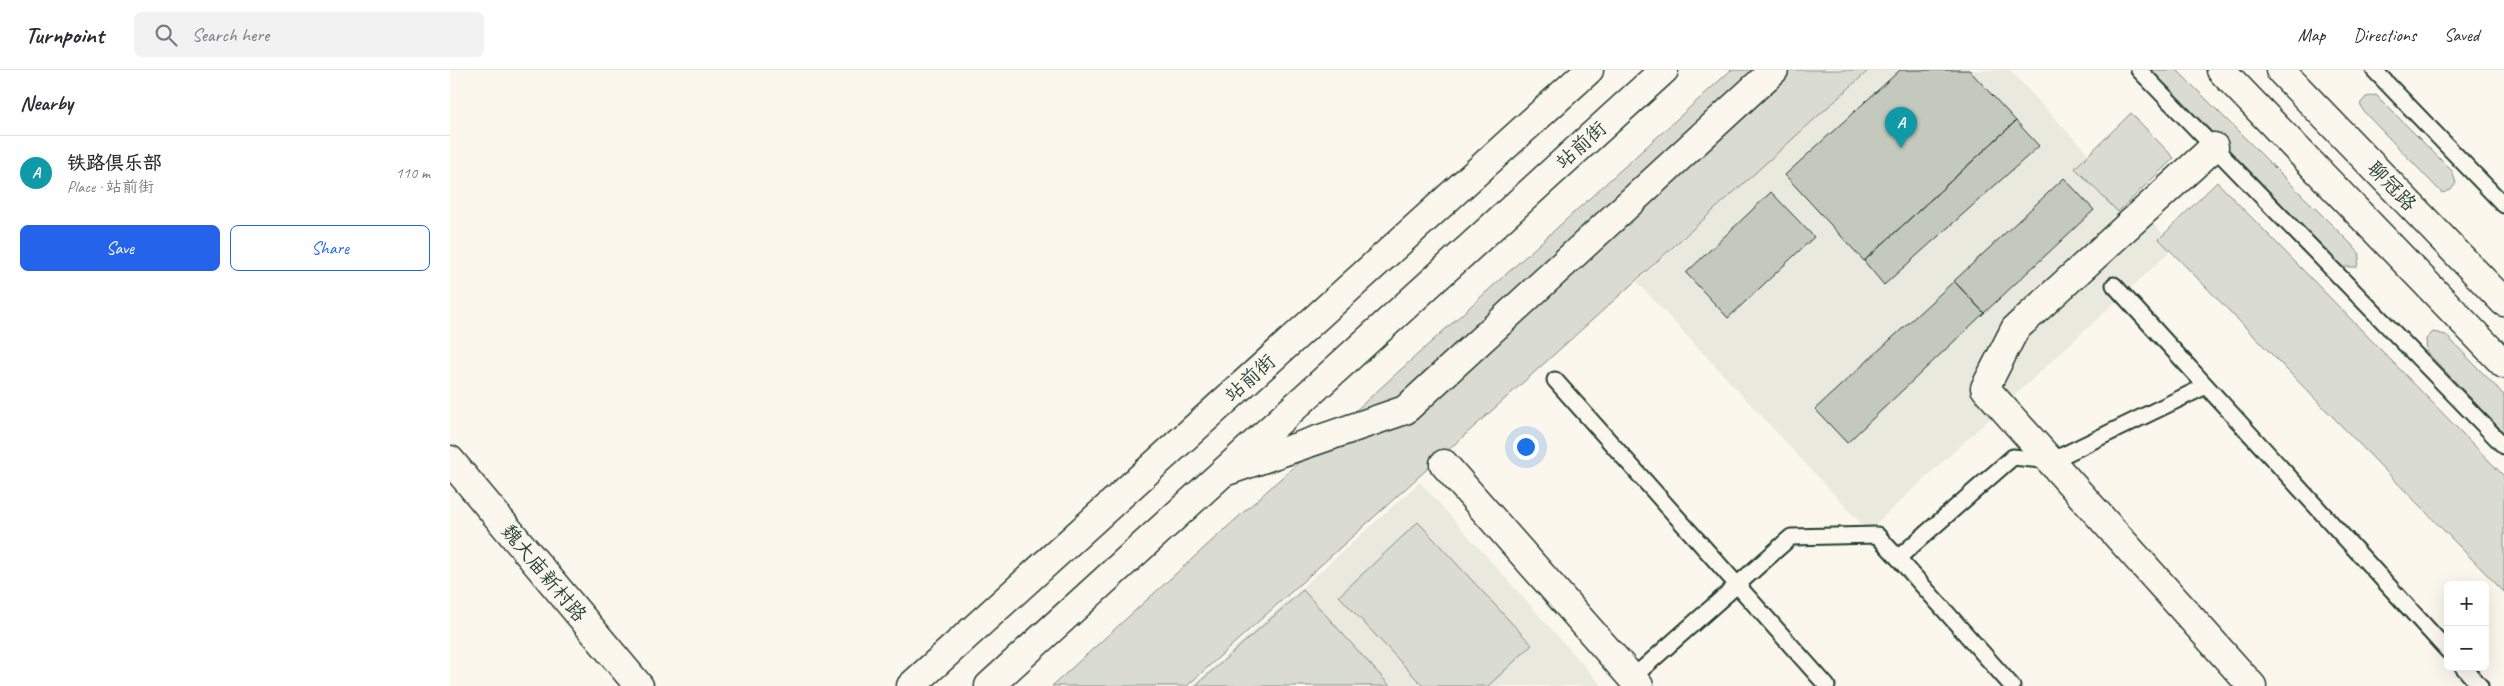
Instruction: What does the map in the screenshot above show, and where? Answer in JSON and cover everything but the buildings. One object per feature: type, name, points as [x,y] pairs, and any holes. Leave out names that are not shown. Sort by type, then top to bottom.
[{"type":"main road","name":"站前街","points":[[911,686],[1589,70]]},
{"type":"main road","name":"站前街","points":[[989,686],[1664,70]]},
{"type":"main road","points":[[1224,472],[1405,410],[1774,70]]},
{"type":"main road","points":[[2221,70],[2504,364]]},
{"type":"main road","name":"聊冠路","points":[[2280,70],[2504,302]]},
{"type":"main road","points":[[2214,147],[2015,328],[1985,388],[2252,686]]},
{"type":"main road","name":"魏大庙新村路","points":[[450,460],[638,686]]},
{"type":"main road","points":[[1444,464],[1635,682]]},
{"type":"lane","points":[[2139,70],[2504,446]]},
{"type":"lane","points":[[2374,70],[2504,205]]},
{"type":"lane","points":[[2114,285],[2444,647]]},
{"type":"lane","points":[[1555,380],[1827,686]]},
{"type":"lane","points":[[1898,558],[2013,457],[2051,461],[2206,386]]},
{"type":"lane","points":[[1635,682],[1791,537],[1877,535],[2012,686]]},
{"type":"lane","points":[[2467,671],[2480,686]]},
{"type":"shaded area","points":[[1731,70],[1869,70],[1187,686],[1052,686]]},
{"type":"shaded area","points":[[1866,70],[2010,70],[2175,247],[1868,531],[1637,282]]},
{"type":"shaded area","points":[[2148,70],[2177,70],[2350,243],[2360,254],[2357,267],[2343,267]]},
{"type":"shaded area","points":[[2376,95],[2452,171],[2456,183],[2451,190],[2442,193],[2364,112],[2360,104],[2366,97]]},
{"type":"shaded area","points":[[2131,113],[2174,158],[2118,212],[2075,168]]},
{"type":"shaded area","points":[[2217,182],[2504,476],[2504,592],[2159,239]]},
{"type":"shaded area","points":[[2433,332],[2446,335],[2504,395],[2504,433],[2427,352],[2426,339]]},
{"type":"shaded area","points":[[1420,482],[1602,686],[1192,686]]},
{"type":"shaded area","points":[[1418,522],[1532,645],[1488,686],[1423,686],[1339,596]]},
{"type":"shaded area","points":[[1303,590],[1390,686],[1195,686]]},
{"type":"place","name":"铁路俱乐部","points":[[1901,148]]}]
